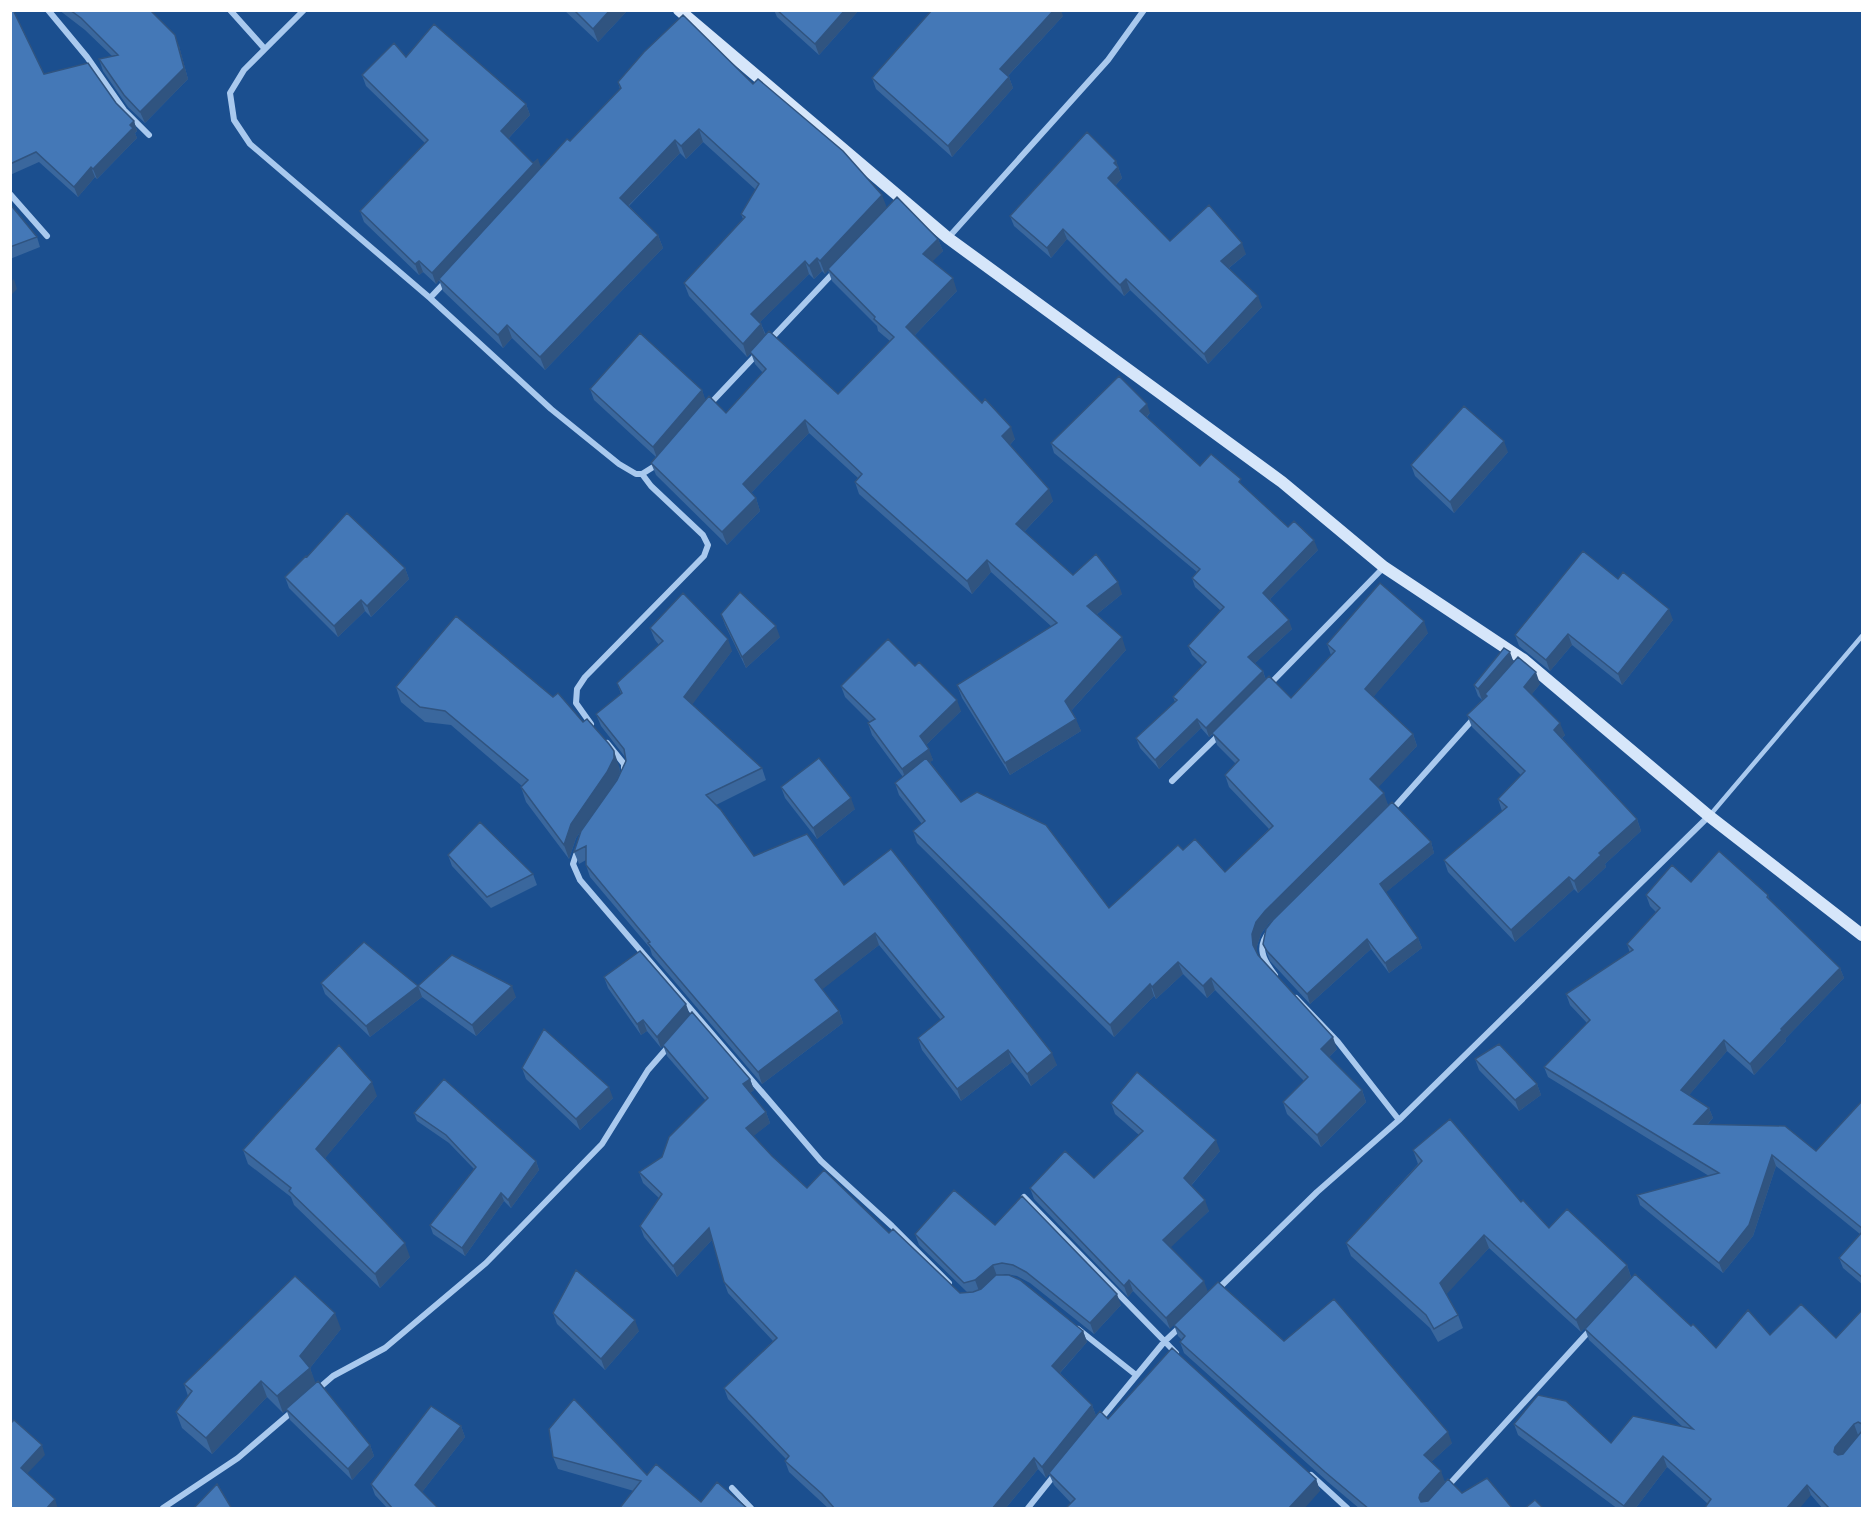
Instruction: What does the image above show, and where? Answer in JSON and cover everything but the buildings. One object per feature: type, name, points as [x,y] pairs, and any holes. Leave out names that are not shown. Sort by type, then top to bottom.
[{"type":"street","points":[[48,10],[87,57],[123,110],[149,135]]},
{"type":"street","points":[[230,10],[264,48]]},
{"type":"street","points":[[304,10],[244,70],[230,93],[234,120],[250,144],[430,298],[551,409],[629,471],[642,474],[651,486],[707,541],[707,550],[686,576],[596,665],[577,689],[575,697],[578,708],[597,731]]},
{"type":"street","points":[[948,238],[1108,60],[1144,10]]},
{"type":"street","points":[[681,17],[898,204],[1282,482],[1384,567],[1521,664],[1709,816],[1863,935]]},
{"type":"street","points":[[10,194],[47,236]]},
{"type":"street","points":[[701,414],[838,268]]},
{"type":"street","points":[[430,298],[454,273]]},
{"type":"street","points":[[642,474],[659,464],[667,456]]},
{"type":"street","points":[[1261,693],[1384,567]]},
{"type":"street","points":[[1386,816],[1480,710]]},
{"type":"street","points":[[1173,781],[1221,734]]},
{"type":"street","points":[[604,739],[624,764],[623,780]]},
{"type":"street","points":[[1215,1292],[1317,1192],[1399,1120],[1709,816]]},
{"type":"street","points":[[581,841],[573,864],[580,880],[821,1161],[954,1287]]},
{"type":"street","points":[[1273,927],[1264,938],[1262,955],[1266,964],[1283,984]]},
{"type":"street","points":[[1291,992],[1338,1042],[1399,1120]]},
{"type":"street","points":[[689,1023],[696,1016]]},
{"type":"street","points":[[315,1391],[333,1377],[385,1348],[486,1263],[602,1144],[648,1070],[675,1039]]},
{"type":"street","points":[[1024,1197],[1182,1358]]},
{"type":"street","points":[[1093,1428],[1164,1342],[1190,1317]]},
{"type":"street","points":[[1068,1322],[1137,1375]]},
{"type":"street","points":[[1444,1491],[1596,1324]]},
{"type":"street","points":[[163,1509],[238,1458],[298,1406]]},
{"type":"street","points":[[1028,1509],[1060,1468]]},
{"type":"street","points":[[1304,1469],[1347,1509]]},
{"type":"street","points":[[732,1488],[751,1509]]},
{"type":"lane","points":[[1709,816],[1863,636]]}]
